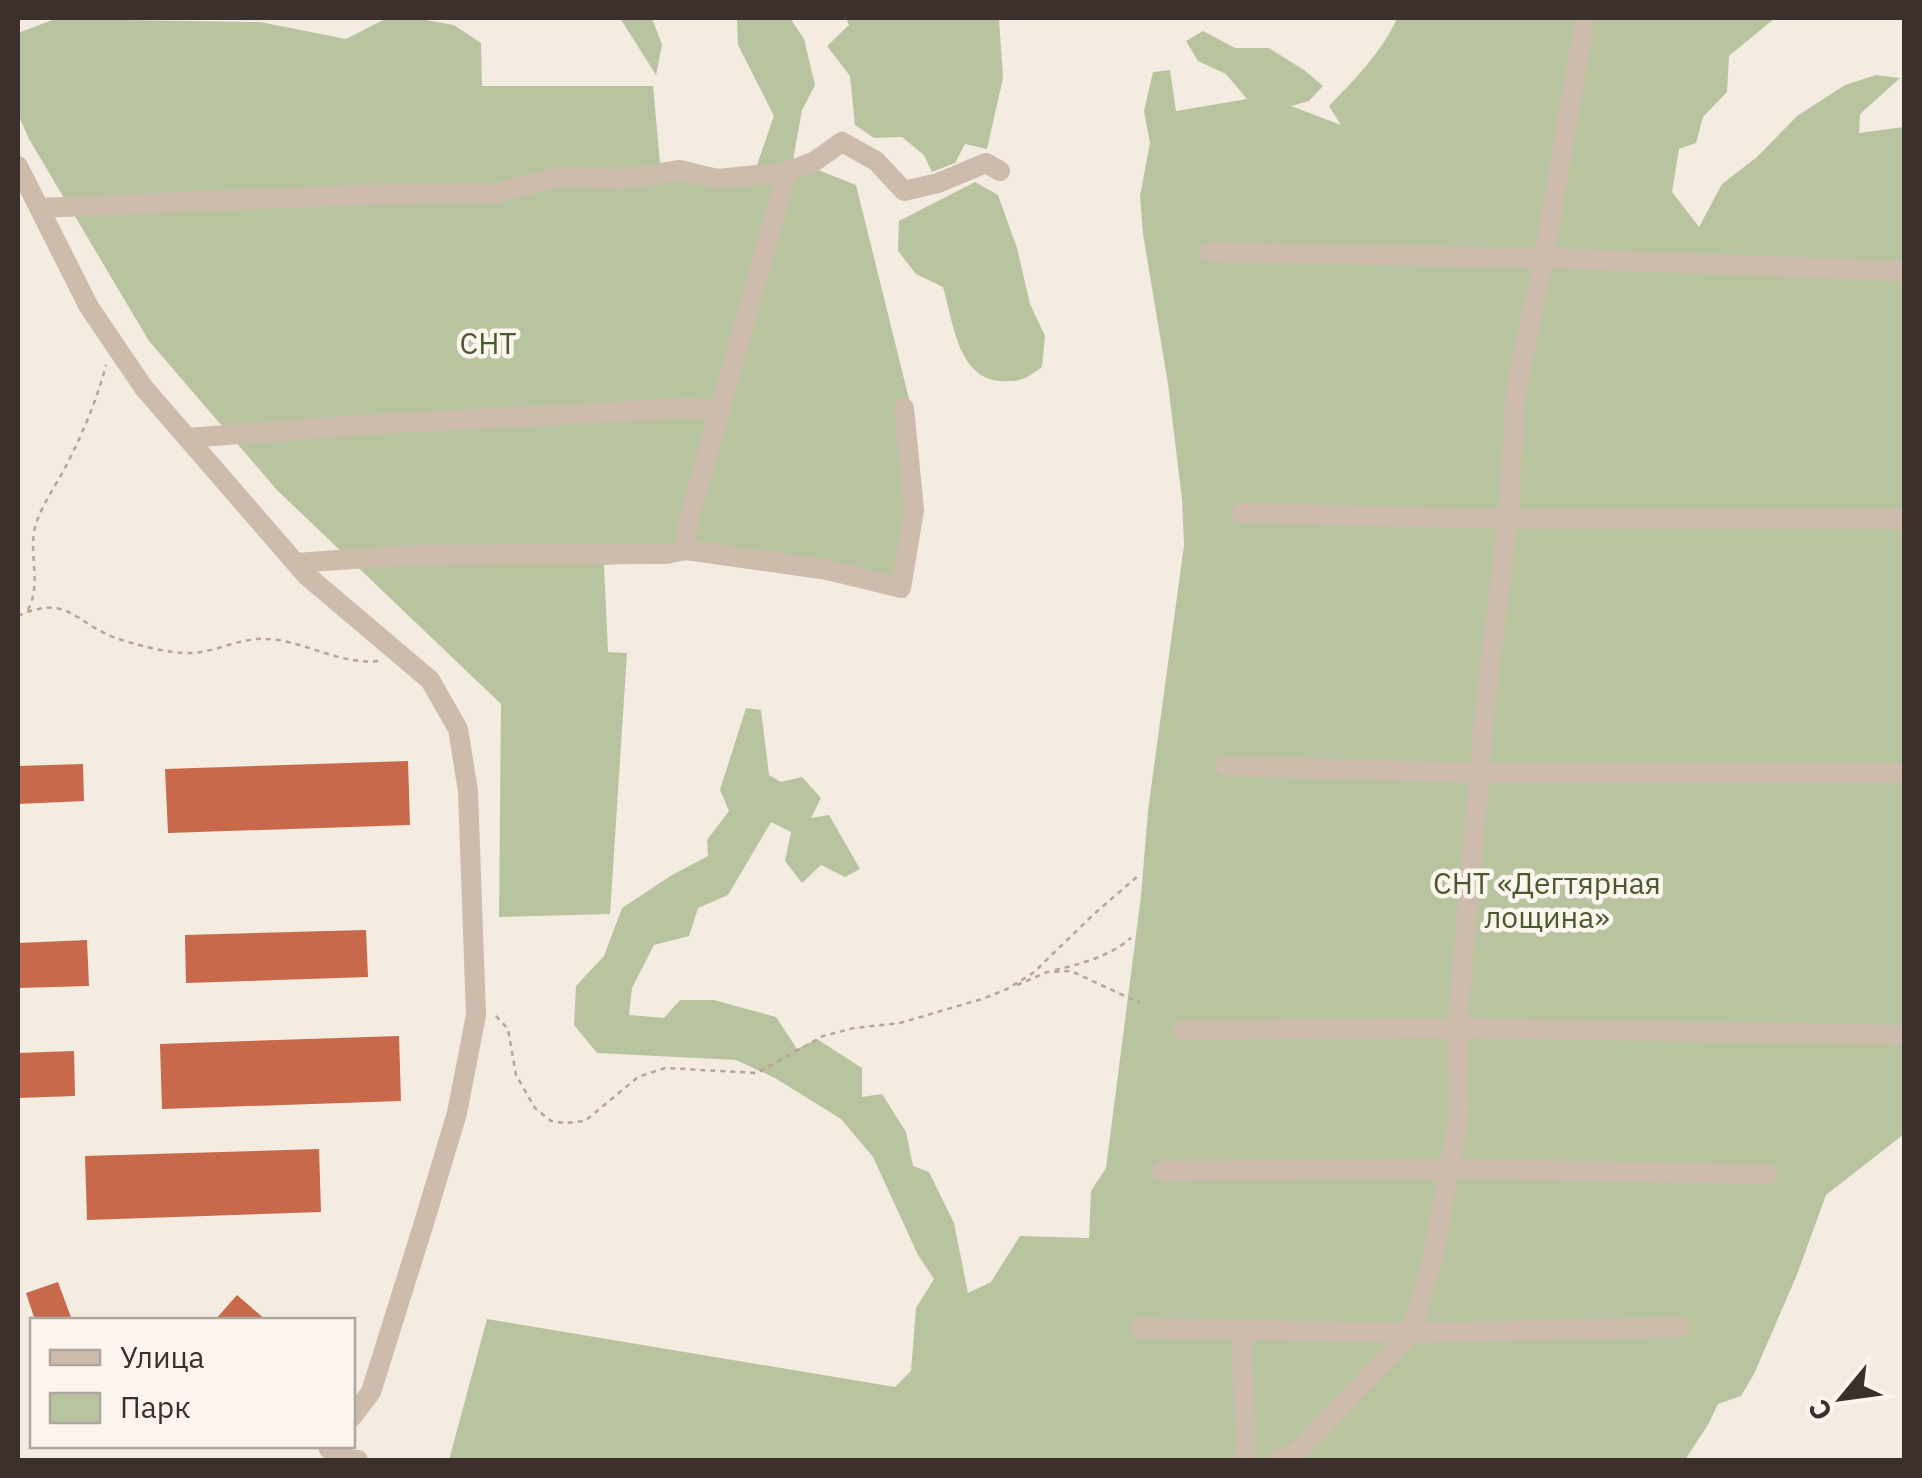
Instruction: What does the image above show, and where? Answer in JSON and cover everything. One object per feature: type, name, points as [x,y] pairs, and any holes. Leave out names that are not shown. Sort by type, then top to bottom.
[{"type":"street","points":[[1278,1460],[1295,1454],[1411,1333],[1433,1258],[1460,1115],[1457,1028],[1486,698],[1508,519],[1516,390],[1544,258],[1585,18]]},
{"type":"street","points":[[38,208],[494,193],[560,177],[623,179],[680,170],[718,179],[787,172],[814,161],[842,142],[876,161],[904,191],[938,184],[986,163],[1000,171]]},
{"type":"street","points":[[18,166],[89,308],[144,388],[306,575],[430,680],[458,729],[468,791],[476,1015],[457,1113],[423,1226],[371,1392],[355,1413]]},
{"type":"street","points":[[686,550],[688,522],[787,172]]},
{"type":"street","points":[[1209,252],[1544,258],[1904,271]]},
{"type":"street","points":[[188,438],[689,408],[720,411]]},
{"type":"street","points":[[296,564],[410,555],[666,554],[686,550],[828,570],[900,588],[914,510],[904,408]]},
{"type":"street","points":[[1242,514],[1904,519]]},
{"type":"street","points":[[1226,766],[1480,773],[1904,772]]},
{"type":"street","points":[[1184,1030],[1457,1028],[1904,1035]]},
{"type":"street","points":[[1162,1170],[1449,1168],[1767,1174]]},
{"type":"street","points":[[1140,1328],[1411,1333],[1680,1328]]},
{"type":"street","points":[[1241,1330],[1244,1460]]},
{"type":"street","points":[[328,1452],[358,1460]]},
{"type":"path","points":[[27,611],[35,587],[34,536],[38,519],[95,400],[114,344]]},
{"type":"path","points":[[18,616],[27,611],[64,608],[117,638],[191,653],[270,638],[349,661],[375,662],[399,654]]},
{"type":"path","points":[[1007,989],[1033,973],[1139,875]]},
{"type":"path","points":[[497,1017],[508,1029],[516,1074],[535,1108],[551,1121],[585,1121],[638,1078],[665,1068],[758,1072],[823,1036],[900,1023],[982,1000],[1046,972],[1119,949],[1131,938]]},
{"type":"path","points":[[1046,972],[1071,971],[1140,1003]]},
{"type":"green space","name":"СНТ","points":[[387,18],[454,25],[481,43],[482,86],[653,86],[660,163],[723,170],[757,165],[774,116],[738,45],[737,18],[790,18],[804,39],[815,85],[802,110],[793,160],[856,185],[913,415],[923,513],[906,598],[824,579],[687,560],[604,565],[608,652],[627,653],[610,914],[499,917],[501,704],[277,490],[149,341],[18,114],[18,33],[55,19],[260,22],[346,39]]},
{"type":"green space","points":[[620,18],[652,18],[662,45],[656,75]]},
{"type":"green space","points":[[846,18],[999,18],[1003,78],[987,149],[965,144],[955,163],[932,172],[924,155],[902,137],[874,138],[855,125],[850,76],[827,46],[849,25]]},
{"type":"green space","name":"СНТ «Дегтярная лощина»","points":[[1397,18],[1775,18],[1729,56],[1727,92],[1703,117],[1696,143],[1679,149],[1672,192],[1699,227],[1722,184],[1757,157],[1797,116],[1845,85],[1876,75],[1900,78],[1860,114],[1859,133],[1904,127],[1904,1134],[1826,1195],[1796,1277],[1741,1396],[1718,1404],[1685,1460],[449,1460],[487,1319],[895,1387],[911,1371],[916,1308],[934,1279],[918,1255],[873,1157],[841,1119],[775,1078],[736,1060],[597,1053],[574,1025],[576,986],[604,956],[622,908],[708,856],[707,840],[729,811],[720,790],[746,708],[761,710],[769,775],[781,782],[802,777],[821,798],[811,818],[829,815],[860,869],[845,877],[821,865],[802,883],[785,861],[791,832],[771,822],[728,895],[698,908],[689,936],[654,945],[632,988],[629,1015],[664,1018],[680,1000],[714,1000],[776,1017],[797,1049],[817,1039],[862,1068],[862,1097],[882,1094],[906,1132],[913,1166],[929,1172],[954,1223],[968,1293],[991,1282],[1020,1236],[1089,1238],[1091,1191],[1106,1168],[1184,545],[1168,384],[1140,196],[1150,143],[1144,111],[1153,72],[1170,70],[1176,111],[1247,99],[1226,74],[1198,61],[1186,41],[1203,31],[1235,48],[1269,48],[1323,86],[1309,101],[1291,106],[1341,125],[1329,106],[1376,53]]},
{"type":"green space","points":[[975,182],[998,195],[1017,248],[1030,304],[1045,336],[1042,367],[1018,380],[1000,381],[974,370],[959,345],[943,287],[916,274],[898,251],[899,221]]},
{"type":"building","points":[[408,761],[410,825],[168,833],[165,769]]},
{"type":"building","points":[[83,764],[84,801],[18,804],[18,766]]},
{"type":"building","points":[[366,930],[368,977],[186,983],[185,935]]},
{"type":"building","points":[[87,940],[89,986],[18,988],[18,943]]},
{"type":"building","points":[[399,1036],[401,1101],[162,1109],[160,1044]]},
{"type":"building","points":[[74,1051],[75,1096],[18,1098],[18,1053]]},
{"type":"building","points":[[319,1149],[321,1212],[87,1220],[85,1156]]},
{"type":"building","points":[[58,1282],[71,1318],[34,1318],[26,1293]]},
{"type":"building","points":[[237,1295],[264,1318],[217,1318]]}]
